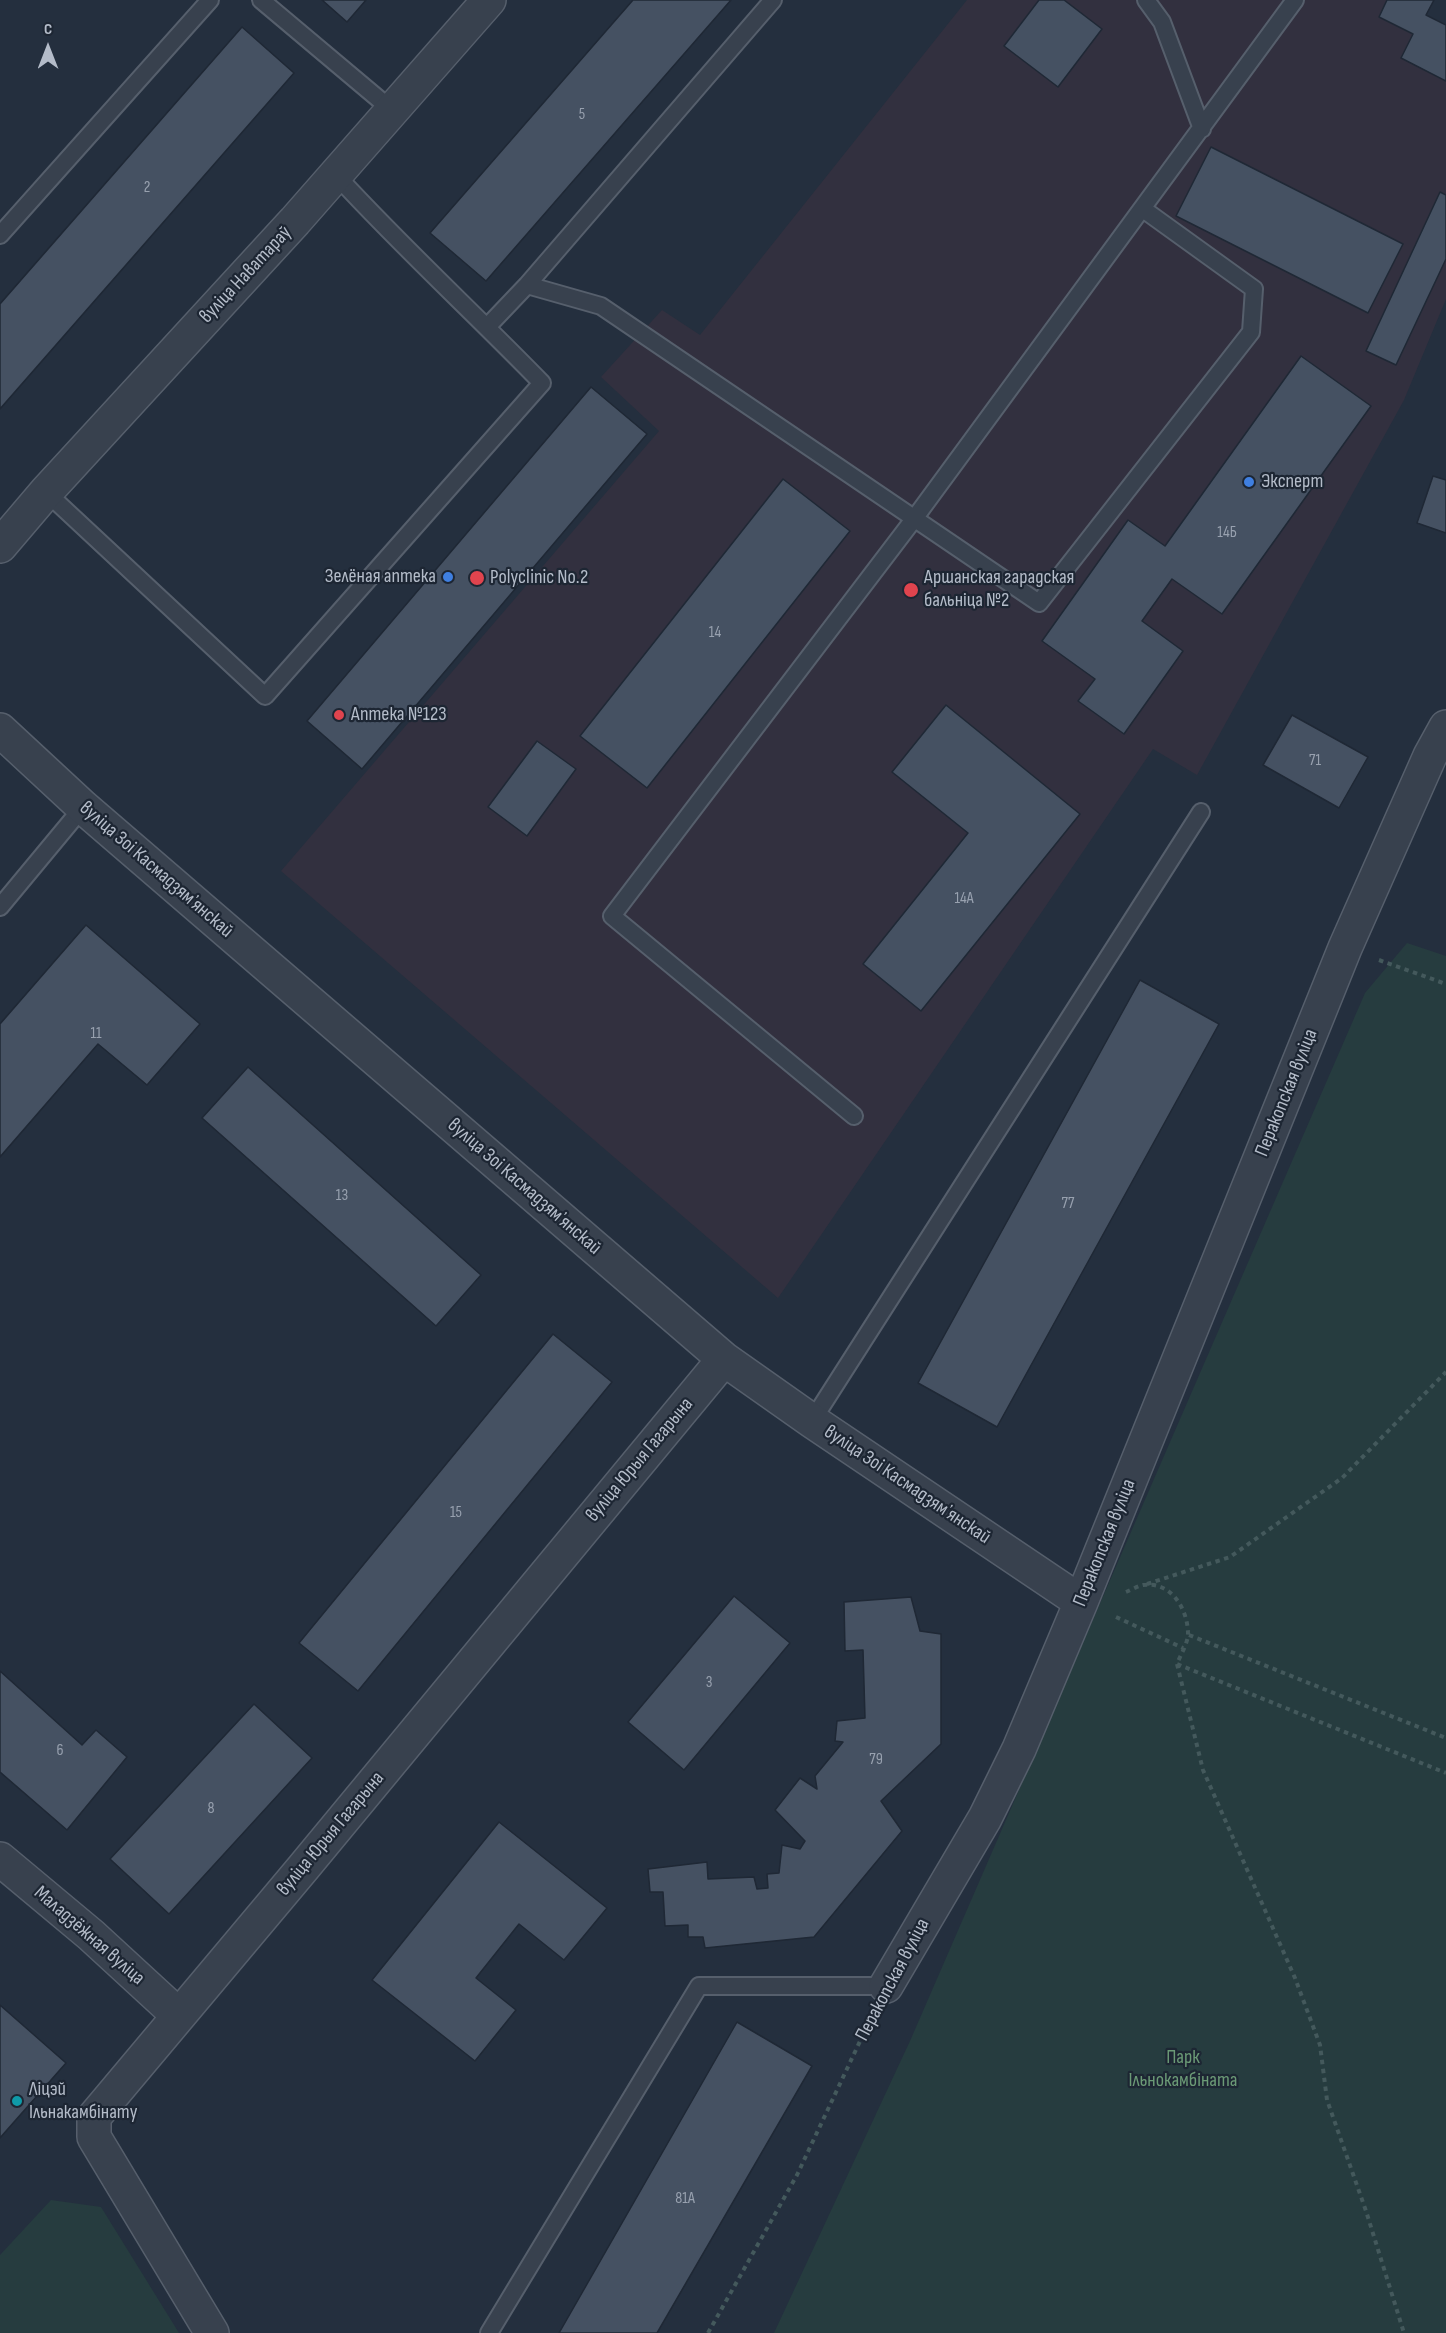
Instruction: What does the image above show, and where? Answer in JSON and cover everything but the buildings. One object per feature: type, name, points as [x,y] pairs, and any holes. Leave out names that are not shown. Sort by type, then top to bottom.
[{"type":"street","name":"вуліца Наватараў","points":[[0,546],[46,492],[336,175],[489,0]]},
{"type":"street","name":"Перакопская вуліца","points":[[886,1986],[990,1808],[1019,1749],[1081,1602],[1345,948],[1431,756],[1446,728]]},
{"type":"street","name":"вуліца Зоі Касмадзямʼянскай","points":[[0,730],[83,807],[724,1359],[1081,1602]]},
{"type":"street","name":"вуліца Юрыя Гагарына","points":[[212,2333],[94,2137],[94,2117],[724,1359]]},
{"type":"street","name":"Маладзёжная вуліца","points":[[0,1859],[91,1935],[178,2015]]},
{"type":"lane","points":[[0,235],[210,0]]},
{"type":"lane","points":[[261,0],[393,111]]},
{"type":"lane","points":[[487,327],[527,285],[773,0]]},
{"type":"lane","points":[[1146,0],[1162,22],[1202,129]]},
{"type":"lane","points":[[854,1116],[612,916],[915,519],[1295,0]]},
{"type":"lane","points":[[46,492],[264,696],[542,383],[388,232],[336,175]]},
{"type":"lane","points":[[527,285],[601,306],[1038,603],[1251,332],[1254,289],[1143,210]]},
{"type":"lane","points":[[0,907],[83,807]]},
{"type":"lane","points":[[812,1421],[1201,812]]},
{"type":"lane","points":[[489,2333],[699,1986],[886,1986]]},
{"type":"path","points":[[1345,948],[1446,984]]},
{"type":"path","points":[[1081,1602],[1109,1597],[1230,1557],[1342,1478],[1446,1372]]},
{"type":"path","points":[[1143,1585],[1169,1590],[1177,1597],[1185,1616],[1189,1635],[1177,1664],[1203,1770],[1295,1977],[1320,2045],[1327,2100],[1366,2211],[1404,2333]]},
{"type":"path","points":[[1081,1602],[1183,1648]]},
{"type":"path","points":[[1189,1635],[1446,1738]]},
{"type":"path","points":[[1177,1664],[1446,1773]]},
{"type":"path","name":"Перакопская вуліца","points":[[708,2333],[797,2175],[886,1986]]},
{"type":"shaded area","name":"Аршанская гарадская бальніца №2","points":[[967,0],[1387,0],[1379,17],[1413,34],[1401,58],[1446,81],[1446,299],[1404,400],[1197,775],[1153,749],[778,1298],[281,871],[659,431],[601,377],[662,310],[700,335]]},
{"type":"green space","name":"Парк Ільнокамбіната","points":[[1407,943],[1446,956],[1446,2333],[774,2333],[910,2041],[1365,993]]},
{"type":"green space","points":[[51,2200],[101,2207],[179,2333],[0,2333],[0,2255]]},
{"type":"place","name":"Эксперт","points":[[1249,482]]},
{"type":"place","name":"Зелёная аптека","points":[[448,577]]},
{"type":"place","name":"Polyclinic No.2","points":[[477,578]]},
{"type":"place","name":"Аршанская гарадская бальніца №2","points":[[911,590]]},
{"type":"place","name":"Аптека №123","points":[[339,715]]},
{"type":"place","name":"Ліцэй Ільнакамбінату","points":[[17,2101]]}]
